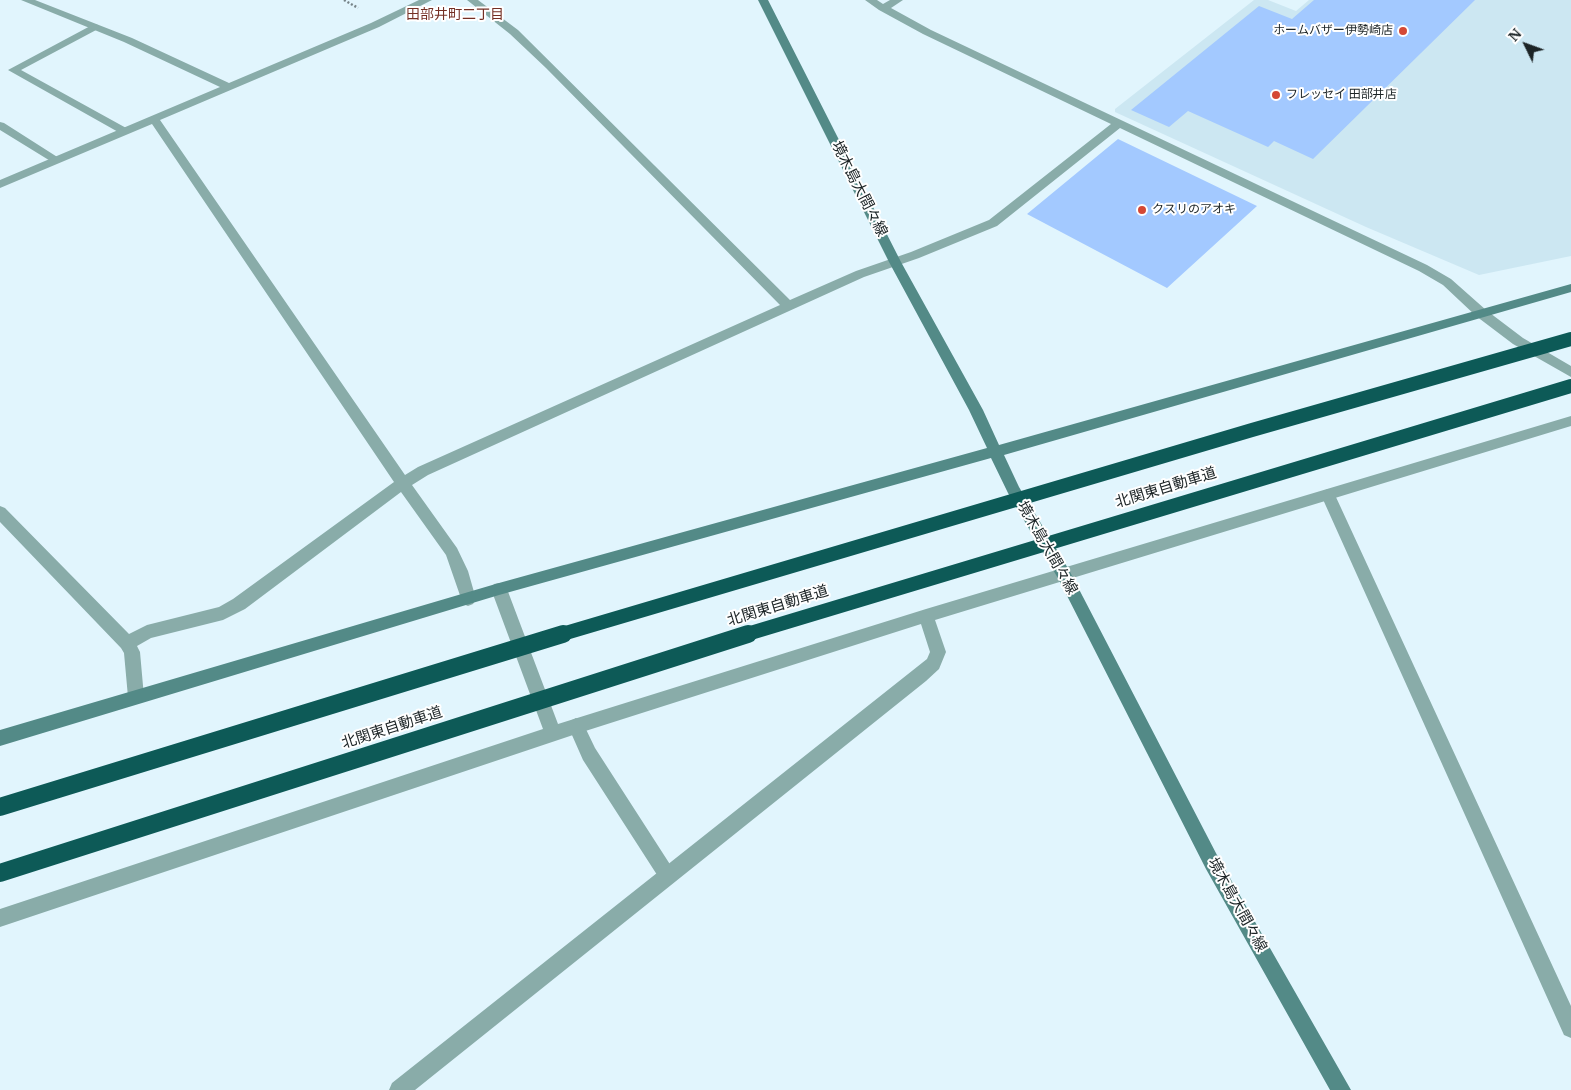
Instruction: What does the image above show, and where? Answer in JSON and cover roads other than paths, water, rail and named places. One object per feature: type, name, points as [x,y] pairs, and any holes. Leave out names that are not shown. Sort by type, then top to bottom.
[{"type":"highway","name":"北関東自動車道","points":[[0,807],[693,594],[1252,430],[1571,339]]},
{"type":"highway","name":"北関東自動車道","points":[[0,873],[741,636],[1571,386]]},
{"type":"street","points":[[26,0],[94,27],[221,82],[227,87]]},
{"type":"street","points":[[0,184],[375,26],[427,0]]},
{"type":"street","points":[[472,0],[514,32],[550,66],[788,307]]},
{"type":"street","name":"境木島大間々線","points":[[763,0],[895,262],[976,410],[1013,489],[1064,576],[1212,863],[1341,1090]]},
{"type":"street","points":[[870,0],[927,32],[1423,268],[1446,282],[1481,313],[1518,341],[1571,372]]},
{"type":"street","points":[[882,8],[898,0]]},
{"type":"street","points":[[94,27],[13,70],[124,131]]},
{"type":"street","points":[[154,118],[452,552],[468,599]]},
{"type":"street","points":[[127,643],[147,632],[223,613],[239,604],[403,483],[423,471],[860,274],[993,223],[1119,123]]},
{"type":"street","points":[[0,124],[56,160]]},
{"type":"street","points":[[0,738],[499,589],[1571,288]]},
{"type":"street","points":[[0,918],[576,726],[926,616],[1064,576],[1571,421]]},
{"type":"street","points":[[1328,495],[1571,1028]]},
{"type":"street","points":[[0,512],[127,643],[132,652],[136,697]]},
{"type":"street","points":[[499,589],[553,734]]},
{"type":"street","points":[[399,1090],[667,875],[920,676],[932,664],[938,652],[936,641],[926,616]]},
{"type":"street","points":[[576,726],[589,754],[667,875]]},
{"type":"place","name":"ホームバザー伊勢崎店","points":[[1403,31]]},
{"type":"place","name":"フレッセイ 田部井店","points":[[1276,95]]},
{"type":"place","name":"クスリのアオキ","points":[[1142,210]]},
{"type":"district","name":"田部井町二丁目","points":[[455,15]]}]
